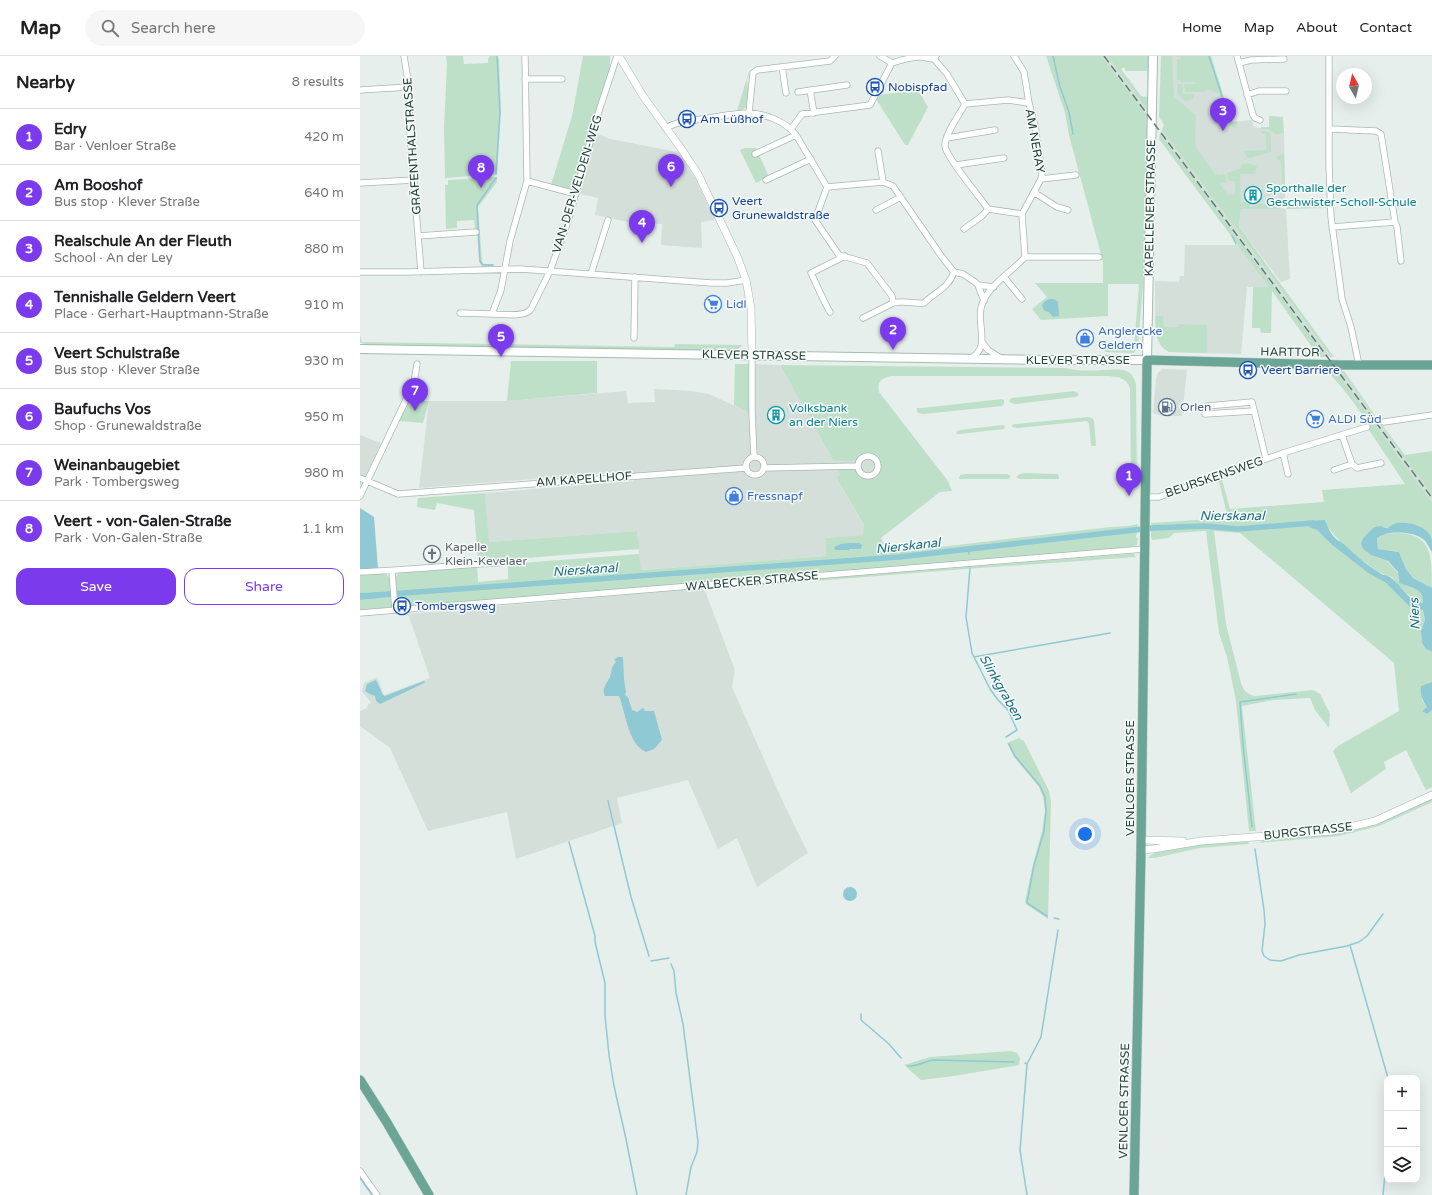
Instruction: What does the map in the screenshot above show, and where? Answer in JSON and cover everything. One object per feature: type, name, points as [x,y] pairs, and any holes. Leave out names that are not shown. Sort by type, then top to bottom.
[{"type":"main road","name":"KAPELLENER STRASSE","points":[[1147,360],[1154,56]]},
{"type":"main road","name":"KLEVER STRASSE","points":[[360,349],[970,359],[1147,360]]},
{"type":"main road","name":"HARTTOR","points":[[1147,360],[1359,365],[1432,365]]},
{"type":"main road","name":"VENLOER STRASSE","points":[[1134,1195],[1141,845],[1147,360]]},
{"type":"main road","points":[[360,1080],[386,1121],[429,1195]]},
{"type":"street","name":"GRÄFENTHALSTRASSE","points":[[404,56],[409,87],[410,134],[421,272]]},
{"type":"street","points":[[460,313],[492,314],[501,290],[510,241],[528,181],[525,56]]},
{"type":"street","points":[[618,56],[643,96],[687,157],[702,182],[737,256],[746,280],[752,314],[752,412],[754,457]]},
{"type":"street","name":"VAN-DER-VELDEN-WEG","points":[[492,314],[523,314],[529,312],[531,309],[550,270],[568,221],[597,117],[618,56]]},
{"type":"street","points":[[749,113],[753,74],[757,70],[830,61],[835,56]]},
{"type":"street","points":[[880,56],[892,63]]},
{"type":"street","name":"AM NERAY","points":[[1014,56],[1024,72],[1028,103],[1035,126],[1042,168],[1041,179],[1022,214]]},
{"type":"street","points":[[1237,56],[1253,115],[1255,118],[1260,120]]},
{"type":"street","points":[[1329,56],[1330,196],[1332,227],[1342,299],[1351,327],[1359,365]]},
{"type":"street","points":[[791,129],[802,114],[870,105],[892,63],[904,59],[923,57],[928,59],[935,57],[965,104],[947,138],[945,145],[949,156],[988,209],[1022,214],[1024,257],[994,287],[984,301],[980,316],[982,342],[978,353],[970,359]]},
{"type":"street","points":[[1239,63],[1251,60],[1284,59]]},
{"type":"street","points":[[782,68],[786,93]]},
{"type":"street","points":[[526,79],[562,79]]},
{"type":"street","points":[[798,92],[847,85]]},
{"type":"street","points":[[360,90],[409,87]]},
{"type":"street","points":[[810,90],[814,113]]},
{"type":"street","points":[[1247,95],[1259,92],[1286,92]]},
{"type":"street","name":"AM NERAY","points":[[965,104],[1008,100],[1028,103]]},
{"type":"street","points":[[666,128],[679,123],[749,113],[772,118],[791,129],[827,187],[815,220],[838,254],[867,263],[892,296],[893,303]]},
{"type":"street","points":[[1329,129],[1376,130],[1381,134],[1397,227],[1401,261]]},
{"type":"street","points":[[947,138],[995,130]]},
{"type":"street","points":[[755,154],[796,135]]},
{"type":"street","points":[[878,151],[883,182]]},
{"type":"street","points":[[956,165],[1004,158]]},
{"type":"street","points":[[766,180],[811,159]]},
{"type":"street","name":"AM NERAY","points":[[1041,179],[1076,174]]},
{"type":"street","points":[[360,183],[414,180]]},
{"type":"street","points":[[528,181],[576,194]]},
{"type":"street","points":[[827,187],[883,182],[893,186],[942,257],[954,272],[963,274],[975,282],[984,301]]},
{"type":"street","points":[[1034,193],[1057,207],[1068,210]]},
{"type":"street","points":[[876,210],[901,197]]},
{"type":"street","points":[[964,229],[982,216],[988,209]]},
{"type":"street","points":[[591,274],[608,220]]},
{"type":"street","points":[[1332,227],[1395,222]]},
{"type":"street","points":[[418,236],[476,232]]},
{"type":"street","points":[[830,312],[811,273],[846,256]]},
{"type":"street","points":[[1024,257],[1099,257]]},
{"type":"street","points":[[360,272],[421,272],[505,269],[550,270],[711,283],[746,280]]},
{"type":"street","points":[[863,318],[893,303],[924,303],[942,290],[951,279],[954,272]]},
{"type":"street","points":[[634,338],[635,277]]},
{"type":"street","points":[[1004,277],[1022,299]]},
{"type":"street","points":[[978,286],[994,287]]},
{"type":"street","points":[[982,342],[990,352],[1002,359]]},
{"type":"street","points":[[360,496],[414,383],[417,364]]},
{"type":"street","points":[[1254,411],[1206,414],[1207,406],[1252,402],[1266,459]]},
{"type":"street","points":[[1384,422],[1432,415]]},
{"type":"street","name":"BEURSKENSWEG","points":[[1146,497],[1159,496],[1282,453],[1367,427]]},
{"type":"street","points":[[1342,435],[1352,464],[1356,468],[1381,463]]},
{"type":"street","points":[[1282,453],[1288,474]]},
{"type":"street","points":[[746,468],[748,461],[754,457]]},
{"type":"street","points":[[754,457],[760,459],[764,464],[764,468]]},
{"type":"street","points":[[1334,470],[1352,464]]},
{"type":"street","name":"AM KAPELLHOF","points":[[360,478],[398,494],[746,468],[749,473],[755,475],[761,473],[764,468],[858,466]]},
{"type":"street","name":"WALBECKER STRASSE","points":[[360,613],[1144,549]]},
{"type":"street","points":[[360,572],[449,565],[516,562]]},
{"type":"street","points":[[392,570],[396,610]]},
{"type":"street","name":"BURGSTRASSE","points":[[1141,845],[1153,849],[1201,841],[1341,829],[1376,821],[1432,795]]},
{"type":"street","points":[[360,1171],[377,1195]]},
{"type":"shaded area","points":[[1102,56],[1107,56],[1150,114],[1150,120]]},
{"type":"shaded area","points":[[1166,56],[1198,56],[1217,83],[1222,97],[1224,96],[1228,110],[1228,117],[1232,122],[1252,120],[1254,127],[1267,129],[1277,135],[1284,133],[1285,198],[1283,202],[1280,202],[1280,208],[1286,209],[1290,279],[1281,282],[1239,227],[1241,209],[1227,202],[1165,116]]},
{"type":"shaded area","points":[[1162,130],[1331,357],[1326,357],[1160,133]]},
{"type":"shaded area","points":[[595,133],[610,139],[678,152],[695,178],[715,220],[701,222],[702,248],[661,245],[662,224],[628,222],[595,215],[598,198],[580,194],[592,148],[590,148]]},
{"type":"shaded area","points":[[1185,245],[1239,245],[1269,287],[1247,287],[1241,354],[1169,352],[1162,347],[1158,341],[1155,316],[1155,281],[1179,282],[1180,276],[1184,276]]},
{"type":"shaded area","points":[[753,364],[780,365],[833,460],[855,460],[867,453],[874,454],[879,460],[879,472],[872,477],[840,474],[836,477],[864,526],[864,535],[825,538],[826,556],[640,570],[637,531],[488,542],[485,493],[633,481],[632,471],[419,488],[429,401],[507,401],[626,391],[628,403],[655,402],[654,389],[692,391],[709,394],[746,411]]},
{"type":"shaded area","points":[[1162,369],[1187,370],[1182,416],[1162,416],[1153,413],[1156,379],[1158,373]]},
{"type":"shaded area","points":[[1336,371],[1341,371],[1432,495],[1432,502]]},
{"type":"shaded area","points":[[360,435],[381,443],[360,489]]},
{"type":"shaded area","points":[[704,588],[735,670],[732,687],[783,802],[808,853],[757,887],[737,838],[718,849],[688,780],[617,798],[622,823],[516,859],[507,812],[428,831],[390,748],[360,726],[360,711],[367,708],[368,704],[371,703],[362,691],[364,683],[377,677],[384,695],[430,678],[408,614]]},
{"type":"green space","points":[[446,56],[463,56],[464,64],[488,63],[490,56],[498,56],[501,112],[497,174],[445,178],[444,127],[447,64]]},
{"type":"green space","points":[[583,56],[610,56],[610,70],[586,143],[575,183],[570,189],[551,185],[572,116]]},
{"type":"green space","points":[[1046,56],[1102,56],[1150,120],[1146,261],[1138,346],[1134,353],[1105,352],[1105,349],[1131,350],[1134,347],[1139,284],[1108,284],[1108,316],[1041,320],[1032,309],[1047,297],[1035,283],[1103,283],[1103,262],[1069,135],[1065,113]]},
{"type":"green space","points":[[1107,56],[1151,56],[1150,114]],"holes":[[[1124,67],[1126,71],[1147,71],[1148,97],[1141,96],[1121,69]]]},
{"type":"green space","points":[[1161,56],[1172,56],[1174,97],[1196,115],[1195,146],[1215,174],[1225,174],[1227,182],[1220,184],[1228,195],[1235,194],[1235,181],[1229,181],[1226,173],[1240,169],[1241,165],[1248,163],[1257,166],[1255,174],[1240,174],[1241,202],[1250,202],[1250,207],[1258,206],[1258,204],[1275,204],[1276,202],[1280,202],[1280,209],[1241,209],[1239,227],[1334,357],[1331,357],[1162,130],[1164,125],[1159,117]]},
{"type":"green space","points":[[1177,56],[1211,56],[1228,110],[1228,117],[1232,122],[1237,121],[1237,128],[1232,127],[1229,122],[1227,122],[1221,101],[1223,98],[1221,98],[1218,93],[1212,92],[1211,90],[1205,90],[1205,92],[1185,92],[1184,84],[1195,84],[1195,82],[1181,82],[1180,80],[1177,80],[1177,59],[1180,59],[1180,57]]},
{"type":"green space","points":[[749,71],[747,80],[749,103],[747,107],[737,111]]},
{"type":"green space","points":[[1177,84],[1182,84],[1183,94],[1194,94],[1194,99],[1186,101],[1181,98],[1178,92]]},
{"type":"green space","points":[[918,90],[928,107],[908,145],[905,145],[876,99],[878,95]]},
{"type":"green space","points":[[1269,116],[1283,117],[1284,133],[1277,135],[1267,129],[1261,129],[1261,127],[1269,127]]},
{"type":"green space","points":[[1262,131],[1266,131],[1271,134],[1271,152],[1250,158],[1247,157],[1243,151],[1266,150],[1266,134],[1262,134]]},
{"type":"green space","points":[[1160,133],[1326,357],[1319,357],[1272,291],[1271,333],[1261,333],[1260,328],[1252,328],[1253,287],[1269,287],[1159,139]]},
{"type":"green space","points":[[745,148],[756,148],[769,177],[756,183],[740,150]]},
{"type":"green space","points":[[1284,154],[1285,189],[1283,190],[1281,161],[1277,160],[1277,156]]},
{"type":"green space","points":[[497,177],[497,182],[478,207],[482,261],[483,264],[494,264],[493,266],[482,267],[479,261],[477,231],[475,231],[474,220],[457,221],[457,228],[446,229],[445,185],[448,185],[448,180]]},
{"type":"green space","points":[[1288,206],[1327,206],[1328,208],[1286,209]]},
{"type":"green space","points":[[1155,316],[1163,316],[1164,327],[1179,327],[1179,324],[1207,325],[1207,353],[1169,352],[1162,347],[1156,335]]},
{"type":"green space","points":[[360,336],[362,342],[674,347],[675,344],[743,345],[737,350],[674,351],[369,346],[360,342]]},
{"type":"green space","points":[[511,361],[597,361],[597,393],[507,401]]},
{"type":"green space","points":[[735,364],[753,364],[752,417],[746,411],[734,405]]},
{"type":"green space","points":[[780,365],[1065,368],[1074,370],[1123,370],[1131,374],[1136,384],[1137,479],[1131,479],[1130,388],[1122,379],[1109,376],[891,376],[882,379],[879,383],[879,392],[948,481],[952,491],[940,492],[881,538],[887,553],[890,553],[1138,524],[1136,538],[1138,538],[1137,545],[1127,548],[397,607],[395,578],[400,571],[477,566],[478,582],[508,579],[508,564],[639,554],[641,570],[826,556],[825,538],[863,535],[864,525],[836,477],[840,474],[838,470],[853,470],[865,477],[870,477],[878,472],[880,464],[879,460],[877,456],[868,453],[853,461],[833,460]]},
{"type":"green space","points":[[1327,371],[1336,371],[1432,502],[1432,539],[1420,527],[1394,524],[1389,528],[1374,527],[1364,537],[1363,549],[1371,555],[1387,561],[1398,573],[1398,581],[1411,586],[1418,591],[1423,598],[1423,603],[1406,593],[1392,577],[1378,572],[1361,560],[1342,544],[1327,526],[1317,530],[1331,544],[1368,573],[1386,583],[1409,606],[1423,610],[1425,620],[1421,631],[1422,643],[1426,649],[1432,652],[1432,682],[1421,686],[1422,700],[1427,707],[1423,711],[1427,714],[1432,710],[1432,787],[1426,790],[1406,750],[1384,762],[1386,769],[1351,793],[1333,751],[1338,746],[1399,711],[1394,663],[1240,533],[1214,531],[1226,624],[1244,690],[1255,696],[1313,690],[1320,694],[1330,714],[1329,728],[1315,710],[1310,698],[1273,700],[1242,706],[1256,831],[1249,831],[1236,701],[1227,657],[1219,633],[1206,531],[1174,533],[1169,538],[1152,540],[1151,523],[1211,519],[1229,522],[1218,478],[1221,476],[1230,509],[1324,502],[1322,490],[1405,484],[1369,430],[1369,424],[1344,390]]},
{"type":"green space","points":[[1341,371],[1344,371],[1405,455],[1432,451],[1432,495]]},
{"type":"green space","points":[[1074,391],[1078,393],[1078,396],[1015,404],[1009,402],[1011,398]]},
{"type":"green space","points":[[1004,400],[1004,404],[1002,406],[923,414],[918,413],[917,411],[917,408]]},
{"type":"green space","points":[[408,401],[429,401],[423,423],[398,421]]},
{"type":"green space","points":[[1088,417],[1092,418],[1094,421],[1096,446],[1092,446],[1091,444],[1089,424],[1087,421],[1018,428],[1012,427],[1012,425],[1015,424]]},
{"type":"green space","points":[[1002,425],[1005,426],[1004,429],[960,434],[957,434],[956,432],[960,430]]},
{"type":"green space","points":[[1024,473],[1058,474],[1059,479],[1020,479],[1016,477]]},
{"type":"green space","points":[[1007,474],[1011,476],[1008,479],[959,479],[960,475]]},
{"type":"green space","points":[[485,493],[489,542],[637,531],[639,549],[478,562],[474,510],[437,503],[435,510],[417,507],[418,498]]},
{"type":"green space","points":[[1382,534],[1409,534],[1424,542],[1430,557],[1432,588],[1413,578],[1406,569],[1399,552],[1378,549],[1377,537]]},
{"type":"green space","points":[[1134,554],[1136,557],[704,590],[704,588]]},
{"type":"green space","points":[[360,574],[386,574],[390,579],[391,591],[360,593]]},
{"type":"green space","points":[[392,597],[392,607],[360,610],[360,600]]},
{"type":"green space","points":[[1019,738],[1024,741],[1049,791],[1051,802],[1048,919],[1026,904],[1025,901],[1042,831],[1045,811],[1043,797],[1039,787],[1014,757],[1007,743]]},
{"type":"green space","points":[[1432,798],[1432,802],[1379,826],[1339,836],[1259,843],[1264,840],[1338,834],[1377,824]]},
{"type":"green space","points":[[1248,842],[1249,844],[1200,848],[1155,858],[1148,858],[1156,852],[1200,844]]},
{"type":"green space","points":[[1010,1051],[1017,1053],[1020,1058],[1019,1065],[954,1076],[921,1080],[904,1065],[930,1057]]},
{"type":"water","points":[[1054,299],[1058,302],[1059,316],[1053,317],[1049,312],[1043,309],[1042,305],[1045,301]]},
{"type":"water","points":[[360,508],[374,517],[378,569],[360,569]]},
{"type":"water","points":[[1325,520],[1330,532],[1337,540],[1373,569],[1390,577],[1411,598],[1423,603],[1423,598],[1416,589],[1399,583],[1398,572],[1388,561],[1371,555],[1363,549],[1361,543],[1364,537],[1374,527],[1381,526],[1387,528],[1399,523],[1416,525],[1430,535],[1432,540],[1432,552],[1424,540],[1413,534],[1400,532],[1381,535],[1377,538],[1378,549],[1399,552],[1406,569],[1413,578],[1432,588],[1432,652],[1426,649],[1422,643],[1421,631],[1425,620],[1423,610],[1409,606],[1386,583],[1368,573],[1331,544],[1317,530],[1309,527],[1310,521]]},
{"type":"water","points":[[849,543],[859,543],[862,545],[861,549],[835,550],[834,547]]},
{"type":"water","points":[[391,591],[392,597],[360,600],[360,593]]},
{"type":"water","points":[[618,657],[623,657],[625,695],[628,697],[632,710],[637,712],[643,708],[645,711],[654,711],[662,740],[654,749],[646,752],[640,748],[631,736],[619,696],[605,696],[604,693],[605,686],[616,662],[614,660]]},
{"type":"water","points":[[376,680],[383,695],[385,696],[424,681],[425,682],[380,704],[376,701],[375,696],[365,691],[367,684]]},
{"type":"water","points":[[1432,682],[1432,710],[1427,714],[1422,711],[1427,707],[1422,697],[1421,686]]},
{"type":"water","points":[[847,887],[853,887],[857,891],[857,897],[853,901],[847,901],[843,897],[843,891]]},
{"type":"waterway","points":[[496,174],[500,112],[497,56]]},
{"type":"waterway","points":[[1053,56],[1060,87],[1069,112],[1073,134]]},
{"type":"waterway","points":[[1209,56],[1222,96]]},
{"type":"waterway","points":[[493,265],[483,265],[480,261],[477,205],[496,178]]},
{"type":"waterway","points":[[1232,236],[1236,244]]},
{"type":"waterway","name":"Nierskanal","points":[[390,594],[899,557],[1152,528],[1205,526],[1238,529],[1313,523],[1315,525]]},
{"type":"waterway","name":"Nierskanal","points":[[968,550],[969,554]]},
{"type":"waterway","name":"Slinkgraben","points":[[970,568],[966,617],[972,653],[990,689],[1008,710],[1017,730],[1006,737]]},
{"type":"waterway","points":[[974,657],[1110,633]]},
{"type":"waterway","points":[[1252,827],[1240,702],[1296,694]]},
{"type":"waterway","points":[[1009,744],[1015,756],[1040,786],[1045,797],[1046,811],[1044,831],[1034,865],[1027,903],[1047,916]]},
{"type":"waterway","points":[[608,801],[631,897],[649,956]]},
{"type":"waterway","points":[[569,842],[595,936],[595,942],[605,983],[605,1016],[609,1055],[637,1195]]},
{"type":"waterway","points":[[1255,849],[1265,924],[1262,951],[1264,956],[1270,960],[1281,961],[1299,955],[1347,946],[1359,942],[1367,936],[1383,914]]},
{"type":"waterway","points":[[1054,918],[1059,919]]},
{"type":"waterway","points":[[1025,1063],[1027,1064],[1041,1037],[1058,930]]},
{"type":"waterway","points":[[1350,945],[1387,1075]]},
{"type":"waterway","points":[[651,961],[669,958]]},
{"type":"waterway","points":[[671,964],[674,971],[676,993],[683,1024],[698,1142],[697,1152],[691,1167],[686,1195]]},
{"type":"waterway","points":[[861,1014],[861,1020],[889,1044],[901,1058]]},
{"type":"waterway","points":[[908,1066],[914,1066],[934,1060],[1014,1062]]},
{"type":"waterway","points":[[1027,1064],[1020,1150],[1027,1195]]},
{"type":"waterway","points":[[360,1178],[372,1195]]},
{"type":"waterway","points":[[1383,1195],[1384,1183]]},
{"type":"railway","points":[[1104,56],[1432,498]]},
{"type":"place","name":"Nobispfad","points":[[875,87]]},
{"type":"place","name":"Am Lüßhof","points":[[687,119]]},
{"type":"place","name":"Realschule An der Fleuth","points":[[1223,131]]},
{"type":"place","name":"Baufuchs Vos","points":[[671,187]]},
{"type":"place","name":"Veert - von-Galen-Straße","points":[[481,188]]},
{"type":"place","name":"Sporthalle der Geschwister-Scholl-Schule","points":[[1253,195]]},
{"type":"place","name":"Veert Grunewaldstraße","points":[[719,208]]},
{"type":"place","name":"Tennishalle Geldern Veert","points":[[642,243]]},
{"type":"place","name":"Lidl","points":[[713,304]]},
{"type":"place","name":"Anglerecke Geldern","points":[[1085,338]]},
{"type":"place","name":"Am Booshof","points":[[893,350]]},
{"type":"place","name":"Veert Schulstraße","points":[[501,357]]},
{"type":"place","name":"Veert Barriere","points":[[1248,370]]},
{"type":"place","name":"Orlen","points":[[1167,407]]},
{"type":"place","name":"Weinanbaugebiet","points":[[415,411]]},
{"type":"place","name":"Volksbank an der Niers","points":[[776,415]]},
{"type":"place","name":"ALDI Süd","points":[[1315,419]]},
{"type":"place","name":"Fressnapf","points":[[734,496]]},
{"type":"place","name":"Edry","points":[[1129,496]]},
{"type":"place","name":"Kapelle Klein-Kevelaer","points":[[432,554]]},
{"type":"place","name":"Tombergsweg","points":[[402,606]]},
{"type":"water label","name":"Niers","points":[[1414,614]]}]
